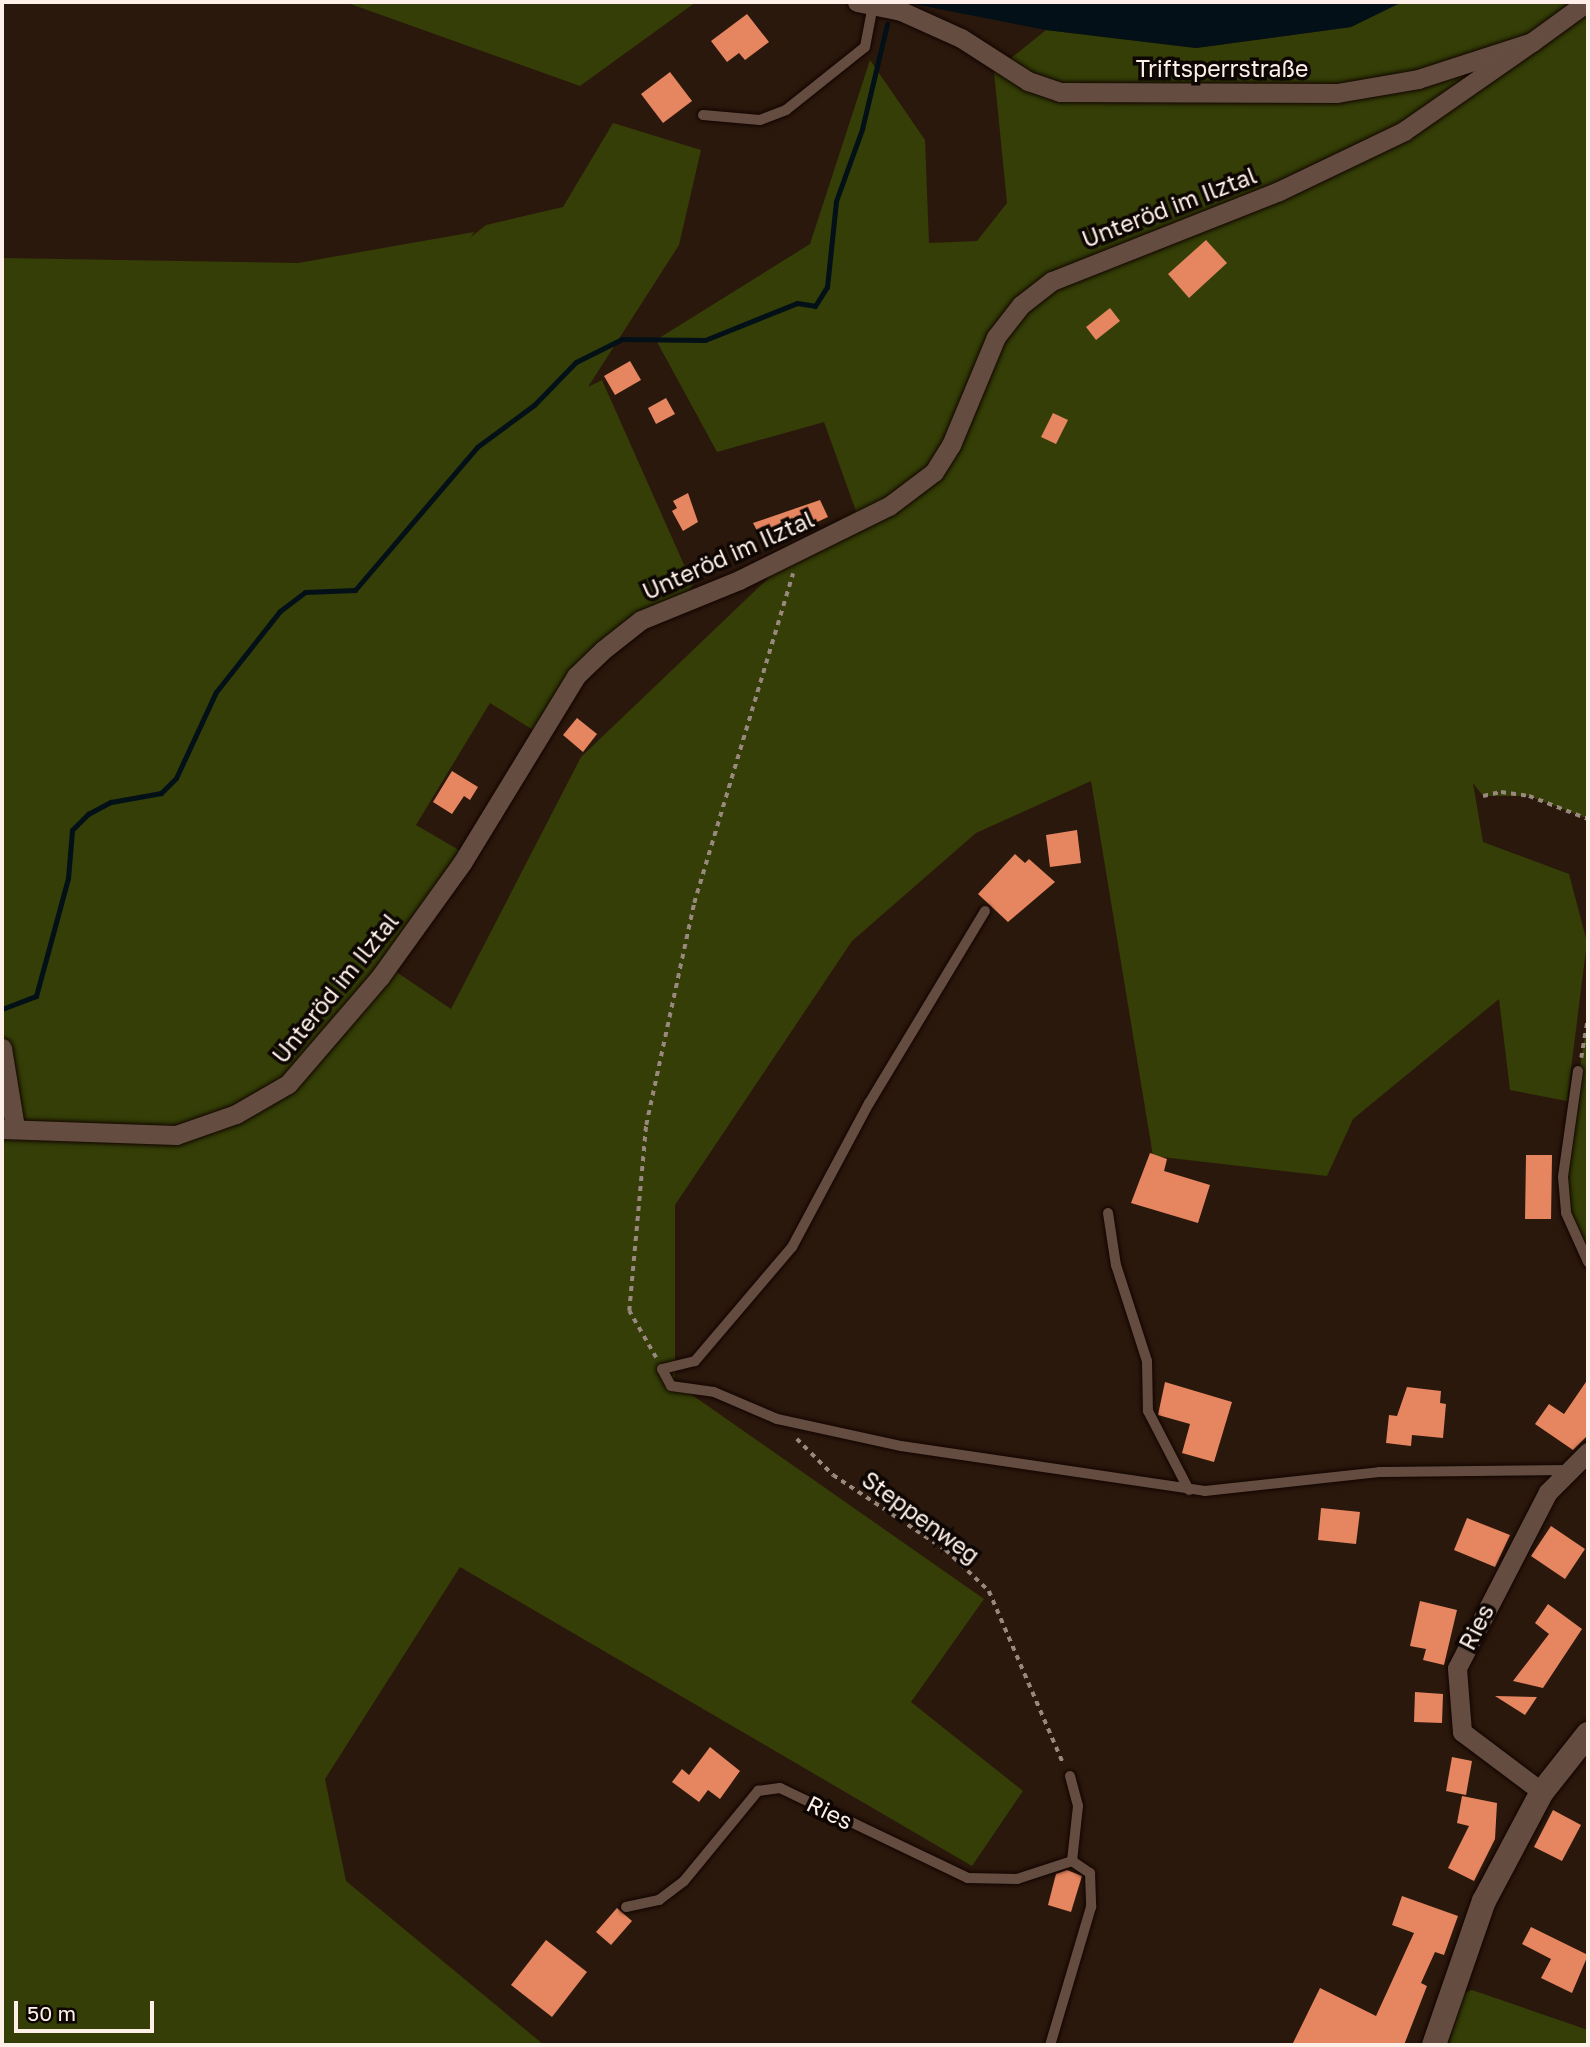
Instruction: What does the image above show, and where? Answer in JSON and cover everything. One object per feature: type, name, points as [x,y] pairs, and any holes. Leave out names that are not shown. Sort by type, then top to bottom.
[{"type":"street","name":"Triftsperrstraße","points":[[865,3],[949,33],[1028,81],[1060,92],[1337,93],[1418,79],[1532,42],[1587,2]]},
{"type":"street","name":"Unteröd im Ilztal","points":[[8,1128],[108,1137],[176,1135],[236,1114],[302,1074],[462,863],[576,676],[640,620],[889,506],[934,472],[951,445],[996,337],[1021,304],[1052,281],[1279,191],[1404,131],[1532,42]]},
{"type":"street","points":[[2,1048],[8,1128]]},
{"type":"street","name":"Ries","points":[[1542,1792],[1462,1732],[1457,1668],[1548,1492],[1588,1452]]},
{"type":"street","points":[[1434,2045],[1484,1901],[1542,1792],[1588,1734]]},
{"type":"lane","points":[[702,115],[760,120],[786,110],[865,47],[865,3]]},
{"type":"lane","points":[[985,911],[869,1103],[792,1247],[695,1361],[662,1369],[671,1386],[714,1392],[777,1419],[965,1458],[1189,1490],[1237,1491],[1379,1472],[1568,1470]]},
{"type":"lane","points":[[1578,1070],[1563,1177],[1566,1213],[1588,1262]]},
{"type":"lane","points":[[1108,1213],[1116,1265],[1147,1361],[1148,1411],[1189,1490]]},
{"type":"lane","points":[[1050,2045],[1092,1899],[1090,1873],[1072,1861],[1078,1806],[1070,1776]]},
{"type":"lane","name":"Ries","points":[[626,1908],[659,1900],[684,1881],[758,1791],[780,1788],[968,1878],[1017,1879],[1072,1861]]},
{"type":"path","points":[[662,1369],[629,1311],[646,1125],[694,903],[800,548]]},
{"type":"path","points":[[1483,796],[1529,796],[1588,818]]},
{"type":"path","points":[[1578,1070],[1588,1016]]},
{"type":"path","name":"Steppenweg","points":[[777,1419],[833,1475],[946,1550],[989,1591],[1046,1733],[1070,1776]]},
{"type":"green space","points":[[345,2],[696,2],[580,86]]},
{"type":"green space","points":[[1402,2],[1588,2],[1588,819],[1529,796],[1483,796],[1473,783],[1483,842],[1569,874],[1587,942],[1567,1101],[1510,1090],[1499,999],[1353,1119],[1327,1176],[1153,1156],[1091,781],[976,833],[852,941],[675,1205],[675,1383],[984,1599],[911,1702],[1023,1791],[972,1866],[460,1567],[325,1779],[346,1881],[544,2045],[2,2045],[2,258],[298,263],[474,232],[471,237],[486,225],[563,207],[613,123],[701,150],[679,245],[588,387],[602,380],[693,585],[680,602],[603,650],[538,733],[490,703],[416,825],[464,853],[395,971],[451,1009],[581,757],[800,548],[799,542],[856,511],[824,422],[717,452],[656,340],[810,244],[870,60],[925,140],[929,243],[977,241],[1007,203],[994,72],[1046,30],[1196,48],[1351,27]]},
{"type":"green space","points":[[1588,1016],[1588,1245],[1582,1253],[1566,1213],[1563,1177]]},
{"type":"green space","points":[[1472,1990],[1588,2030],[1588,2045],[1448,2045],[1464,1993]]},
{"type":"shaded area","points":[[903,2],[1402,2],[1351,27],[1196,48],[1046,30]]},
{"type":"building","points":[[747,14],[769,42],[745,60],[739,53],[727,62],[711,41]]},
{"type":"building","points":[[670,72],[692,101],[663,123],[641,94]]},
{"type":"building","points":[[1206,240],[1227,263],[1189,298],[1168,274]]},
{"type":"building","points":[[1110,308],[1120,321],[1096,340],[1086,327]]},
{"type":"building","points":[[630,361],[641,380],[615,395],[604,376]]},
{"type":"building","points":[[666,398],[675,414],[656,424],[648,408]]},
{"type":"building","points":[[1053,413],[1068,420],[1056,444],[1041,437]]},
{"type":"building","points":[[688,493],[698,522],[683,531],[672,511],[677,508],[673,501]]},
{"type":"building","points":[[820,500],[828,517],[765,546],[753,523]]},
{"type":"building","points":[[577,718],[597,734],[583,752],[563,735]]},
{"type":"building","points":[[452,771],[478,787],[470,800],[464,796],[452,814],[433,802]]},
{"type":"building","points":[[1077,830],[1081,863],[1050,867],[1046,835]]},
{"type":"building","points":[[1015,854],[1025,863],[1029,859],[1055,882],[1008,922],[978,894]]},
{"type":"building","points":[[1150,1153],[1167,1159],[1164,1171],[1210,1185],[1198,1223],[1131,1203]]},
{"type":"building","points":[[1526,1155],[1552,1155],[1551,1219],[1525,1219]]},
{"type":"building","points":[[1588,1379],[1588,1435],[1573,1450],[1535,1424],[1549,1404],[1564,1414]]},
{"type":"building","points":[[1165,1382],[1232,1402],[1214,1462],[1182,1453],[1190,1424],[1158,1415]]},
{"type":"building","points":[[1407,1387],[1441,1391],[1440,1403],[1446,1404],[1443,1438],[1412,1435],[1411,1446],[1386,1443],[1389,1415],[1397,1416]]},
{"type":"building","points":[[1321,1508],[1360,1512],[1356,1544],[1318,1540]]},
{"type":"building","points":[[1467,1518],[1510,1535],[1495,1567],[1454,1550]]},
{"type":"building","points":[[1551,1526],[1585,1549],[1565,1579],[1531,1556]]},
{"type":"building","points":[[1420,1601],[1457,1610],[1444,1665],[1423,1660],[1426,1649],[1410,1646]]},
{"type":"building","points":[[1548,1604],[1582,1629],[1543,1688],[1513,1681],[1549,1634],[1535,1623]]},
{"type":"building","points":[[1415,1692],[1443,1694],[1442,1723],[1414,1722]]},
{"type":"building","points":[[1495,1696],[1537,1697],[1525,1715]]},
{"type":"building","points":[[710,1747],[740,1771],[720,1799],[708,1790],[699,1802],[672,1782],[682,1769],[689,1775]]},
{"type":"building","points":[[1452,1757],[1472,1761],[1466,1795],[1446,1791]]},
{"type":"building","points":[[1462,1796],[1497,1803],[1495,1839],[1474,1881],[1448,1868],[1469,1826],[1457,1823]]},
{"type":"building","points":[[1553,1810],[1581,1825],[1562,1861],[1534,1847]]},
{"type":"building","points":[[1067,1870],[1082,1876],[1071,1912],[1048,1905],[1056,1874]]},
{"type":"building","points":[[1402,1896],[1458,1916],[1444,1955],[1435,1952],[1421,1983],[1427,1986],[1404,2045],[1292,2045],[1320,1988],[1376,2016],[1414,1933],[1392,1925]]},
{"type":"building","points":[[617,1908],[632,1921],[611,1945],[596,1932]]},
{"type":"building","points":[[1531,1927],[1588,1955],[1572,1993],[1541,1978],[1551,1959],[1522,1944]]},
{"type":"building","points":[[546,1940],[587,1972],[552,2017],[511,1985]]},
{"type":"waterway","points":[[2,1009],[36,996],[68,878],[72,830],[88,814],[111,802],[161,793],[176,778],[216,692],[280,611],[305,592],[355,590],[477,447],[534,405],[576,362],[622,339],[705,340],[797,303],[815,306],[827,287],[836,201],[862,129],[887,24]]}]
